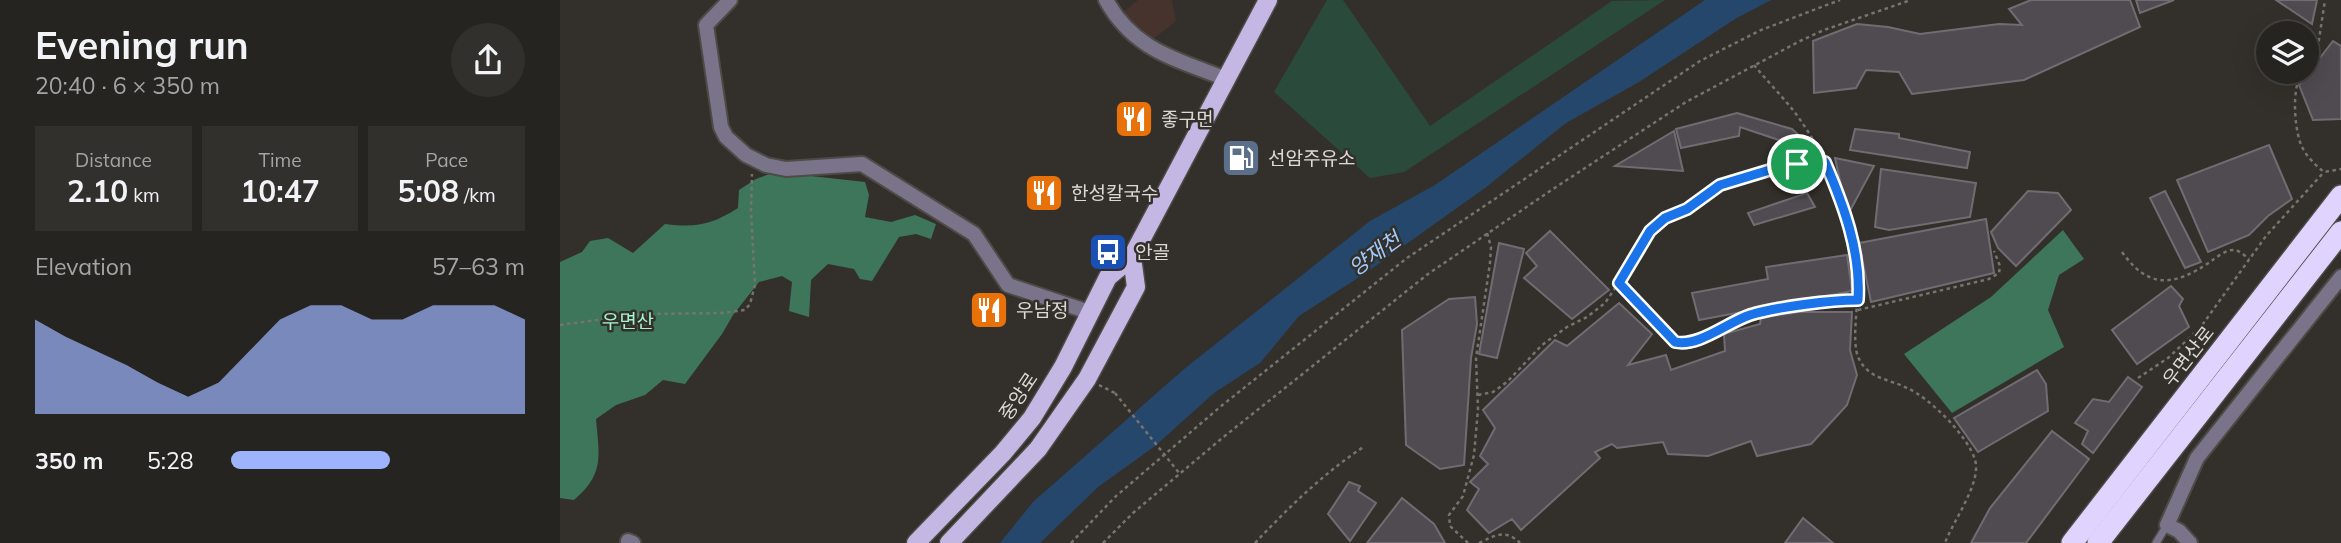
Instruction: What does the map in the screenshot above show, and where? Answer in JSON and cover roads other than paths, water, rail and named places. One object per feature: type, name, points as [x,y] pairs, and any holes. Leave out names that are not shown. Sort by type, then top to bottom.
[{"type":"highway","name":"우면산로","points":[[2072,543],[2341,197]]},
{"type":"highway","points":[[2098,543],[2341,232]]},
{"type":"main road","name":"중앙로","points":[[916,543],[1003,453],[1032,418],[1063,367],[1108,277],[1132,257],[1268,0]]},
{"type":"main road","points":[[948,543],[1038,449],[1087,379],[1136,287],[1132,257]]},
{"type":"street","points":[[730,0],[706,25],[721,127],[726,137],[746,155],[765,165],[786,169],[862,164],[974,234],[1008,285],[1089,312]]},
{"type":"street","points":[[1106,0],[1144,44],[1170,58],[1226,79]]},
{"type":"street","points":[[2190,543],[2179,531],[2166,525],[2197,458],[2341,277]]},
{"type":"lane","points":[[2156,543],[2166,525]]},
{"type":"water","name":"양재천","points":[[1705,0],[1771,0],[1735,19],[1639,82],[1566,123],[1485,188],[1367,272],[1299,316],[1260,363],[1214,393],[1155,446],[1098,487],[1040,543],[1000,543],[1033,502],[1183,370],[1370,221],[1435,185]]},
{"type":"place","name":"좋구먼","points":[[1134,119]]},
{"type":"place","name":"선암주유소","points":[[1241,158]]},
{"type":"place","name":"한성칼국수","points":[[1044,193]]},
{"type":"place","name":"안골","points":[[1108,252]]},
{"type":"place","name":"우남정","points":[[989,310]]},
{"type":"park label","name":"우면산","points":[[628,321]]}]
